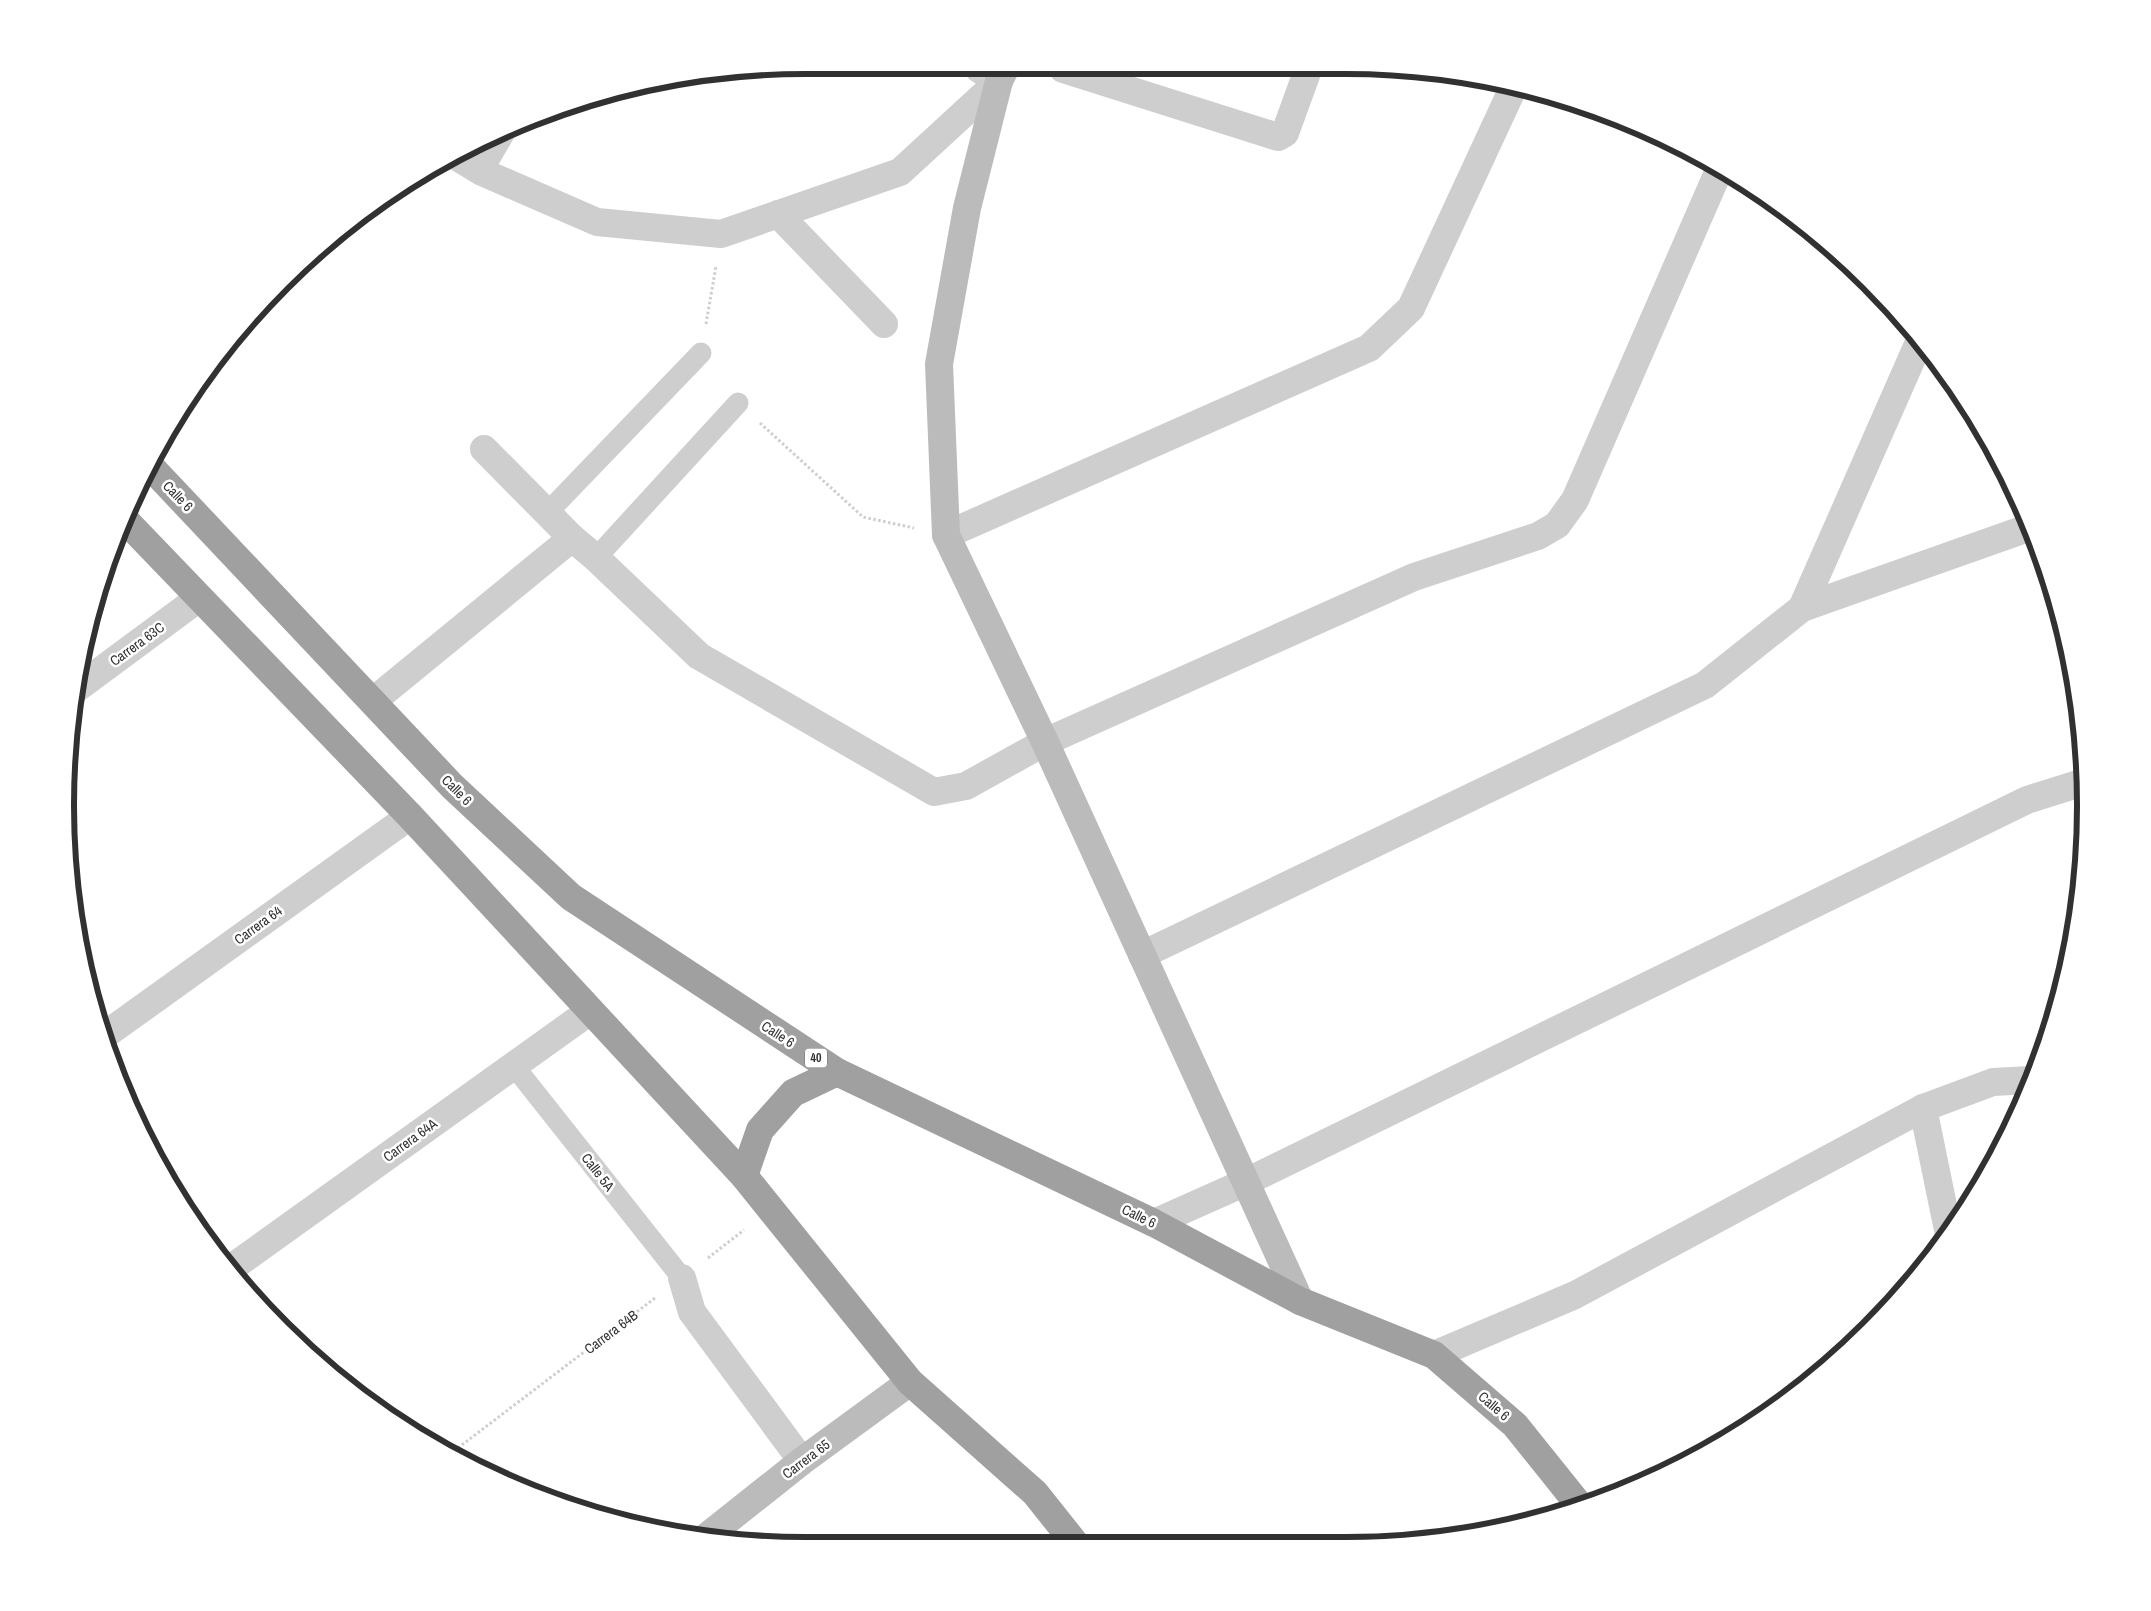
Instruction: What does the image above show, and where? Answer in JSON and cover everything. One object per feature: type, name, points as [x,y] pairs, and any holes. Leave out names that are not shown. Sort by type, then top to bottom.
[{"type":"highway","name":"Calle 6","points":[[155,471],[452,786],[571,897],[837,1072],[1154,1223],[1300,1301],[1434,1355],[1516,1425],[1575,1500]]},
{"type":"highway","points":[[129,525],[410,816],[744,1176],[910,1382],[1036,1493],[1070,1537]]},
{"type":"highway","points":[[744,1176],[760,1130],[793,1093],[837,1072]]},
{"type":"main road","points":[[994,74],[939,364],[946,535],[1045,742],[1300,1301]]},
{"type":"main road","name":"Carrera 65","points":[[713,1531],[802,1461],[910,1382]]},
{"type":"street","points":[[462,160],[482,172],[597,222],[721,234],[900,172],[993,74]]},
{"type":"street","points":[[1079,74],[1278,137],[1285,133],[1306,74]]},
{"type":"street","points":[[946,535],[1369,348],[1411,308],[1511,93]]},
{"type":"street","points":[[482,172],[500,140]]},
{"type":"street","points":[[484,449],[572,538],[596,558],[700,656],[934,792],[966,786],[1045,742],[1414,577],[1538,536],[1557,525],[1575,500],[1717,175]]},
{"type":"street","points":[[778,214],[884,324]]},
{"type":"street","points":[[1802,608],[1916,348]]},
{"type":"street","points":[[547,513],[701,353]]},
{"type":"street","points":[[596,558],[738,403]]},
{"type":"street","points":[[1142,955],[1705,685],[1802,608],[2024,530]]},
{"type":"street","points":[[373,701],[572,538]]},
{"type":"street","name":"Carrera 63C","points":[[85,683],[199,598]]},
{"type":"street","points":[[1154,1223],[1246,1182],[2027,800],[2077,784]]},
{"type":"street","name":"Carrera 64","points":[[110,1031],[410,816]]},
{"type":"street","name":"Carrera 64A","points":[[236,1265],[590,1011]]},
{"type":"street","name":"Calle 5A","points":[[514,1066],[682,1278]]},
{"type":"street","points":[[1434,1355],[1575,1295],[1924,1108],[1993,1082],[2024,1080]]},
{"type":"street","points":[[1924,1108],[1947,1222]]},
{"type":"street","points":[[682,1278],[692,1312],[802,1461]]},
{"type":"path","points":[[701,353],[721,234]]},
{"type":"path","points":[[738,403],[863,517],[946,535]]},
{"type":"path","name":"Carrera 64B","points":[[457,1448],[772,1210]]}]
